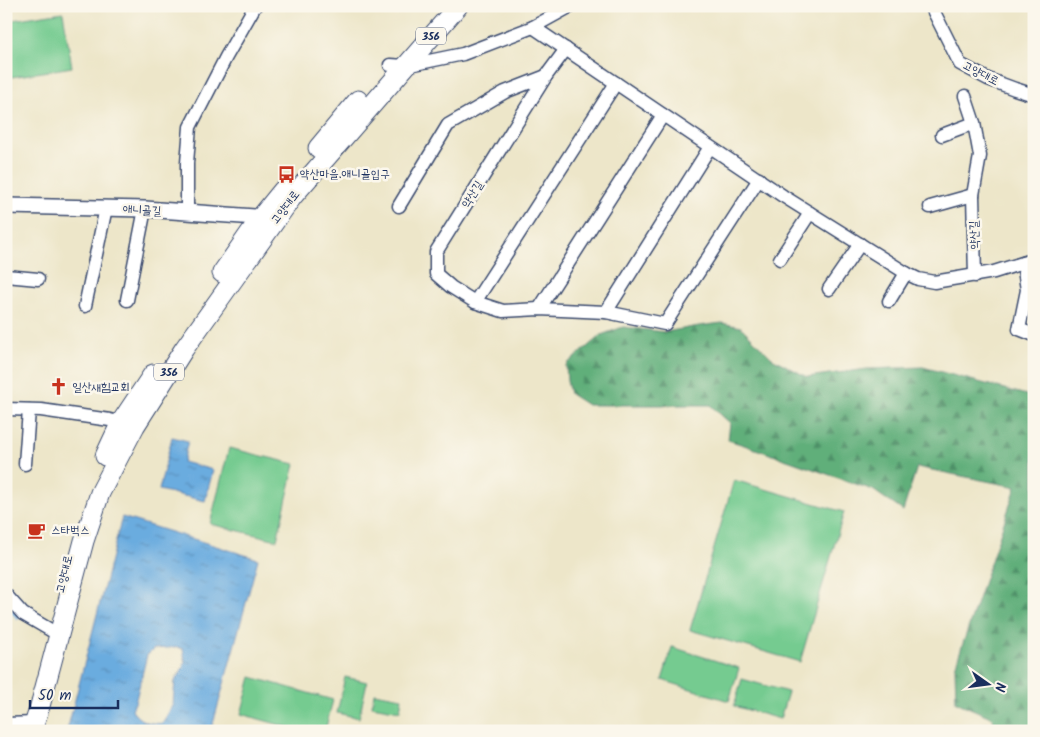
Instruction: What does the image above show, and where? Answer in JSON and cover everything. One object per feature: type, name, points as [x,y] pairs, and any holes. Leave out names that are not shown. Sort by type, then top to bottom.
[{"type":"main road","name":"고양대로","points":[[29,727],[40,706],[55,633],[84,541],[100,493],[128,424],[184,349],[269,218],[292,196],[442,6]]},
{"type":"main road","name":"고양대로","points":[[397,65],[458,6]]},
{"type":"street","points":[[187,212],[187,163],[190,127],[226,56],[255,6]]},
{"type":"street","points":[[397,65],[462,54],[533,26],[571,6]]},
{"type":"street","name":"고양대로","points":[[932,6],[960,64],[988,79],[1015,90],[1034,95]]},
{"type":"street","points":[[533,26],[810,213],[918,279],[934,282],[975,276],[994,272],[1028,260],[1028,290],[1019,330],[1034,334]]},
{"type":"street","name":"약산길","points":[[566,49],[546,76],[436,252],[436,274],[451,287],[475,302],[503,311],[539,309],[606,312],[665,324],[759,179]]},
{"type":"street","points":[[399,206],[448,125],[506,92],[546,76]]},
{"type":"street","points":[[475,302],[616,83]]},
{"type":"street","name":"약산길","points":[[964,96],[974,123],[980,156],[973,195],[975,276]]},
{"type":"street","points":[[539,309],[663,115]]},
{"type":"street","points":[[942,135],[974,123]]},
{"type":"street","points":[[606,312],[710,147]]},
{"type":"street","points":[[930,207],[973,195]]},
{"type":"street","name":"애니골길","points":[[6,206],[145,209],[269,218]]},
{"type":"street","points":[[85,306],[106,208]]},
{"type":"street","points":[[127,300],[145,209]]},
{"type":"street","points":[[780,259],[810,213]]},
{"type":"street","points":[[829,289],[860,244]]},
{"type":"street","points":[[889,301],[906,273]]},
{"type":"street","points":[[6,276],[38,279]]},
{"type":"street","points":[[6,409],[41,410],[128,424]]},
{"type":"street","points":[[25,464],[28,410]]},
{"type":"street","points":[[6,595],[23,614],[55,633]]},
{"type":"street","points":[[6,724],[29,727]]},
{"type":"green space","points":[[63,12],[72,67],[6,78],[6,21]]},
{"type":"green space","points":[[722,323],[741,327],[772,358],[807,377],[867,369],[923,367],[1034,397],[1034,731],[994,731],[993,718],[956,702],[955,667],[1016,487],[917,467],[903,511],[873,490],[728,440],[730,423],[710,405],[587,405],[570,394],[566,365],[601,335],[623,327],[665,332]]},
{"type":"green space","points":[[229,448],[295,464],[277,540],[210,524]]},
{"type":"green space","points":[[734,480],[844,512],[800,662],[690,630]]},
{"type":"green space","points":[[672,647],[739,668],[729,701],[662,680]]},
{"type":"green space","points":[[251,677],[333,700],[325,731],[302,731],[241,714]]},
{"type":"green space","points":[[345,677],[367,682],[359,718],[337,713]]},
{"type":"green space","points":[[742,679],[788,692],[780,719],[734,706]]},
{"type":"green space","points":[[374,693],[402,698],[400,711],[372,706]]},
{"type":"water","points":[[172,437],[188,441],[183,462],[213,470],[205,501],[159,490]]},
{"type":"water","points":[[122,517],[258,559],[211,731],[67,731]],"holes":[[[178,647],[183,649],[185,661],[175,681],[173,704],[163,723],[149,723],[137,717],[132,709],[147,655],[154,649]]]},
{"type":"waterway","points":[[6,605],[18,617]]},
{"type":"place","name":"약산마을.애니골입구","points":[[286,174]]},
{"type":"place","name":"일산새힘교회","points":[[58,387]]},
{"type":"place","name":"스타벅스","points":[[37,530]]}]
